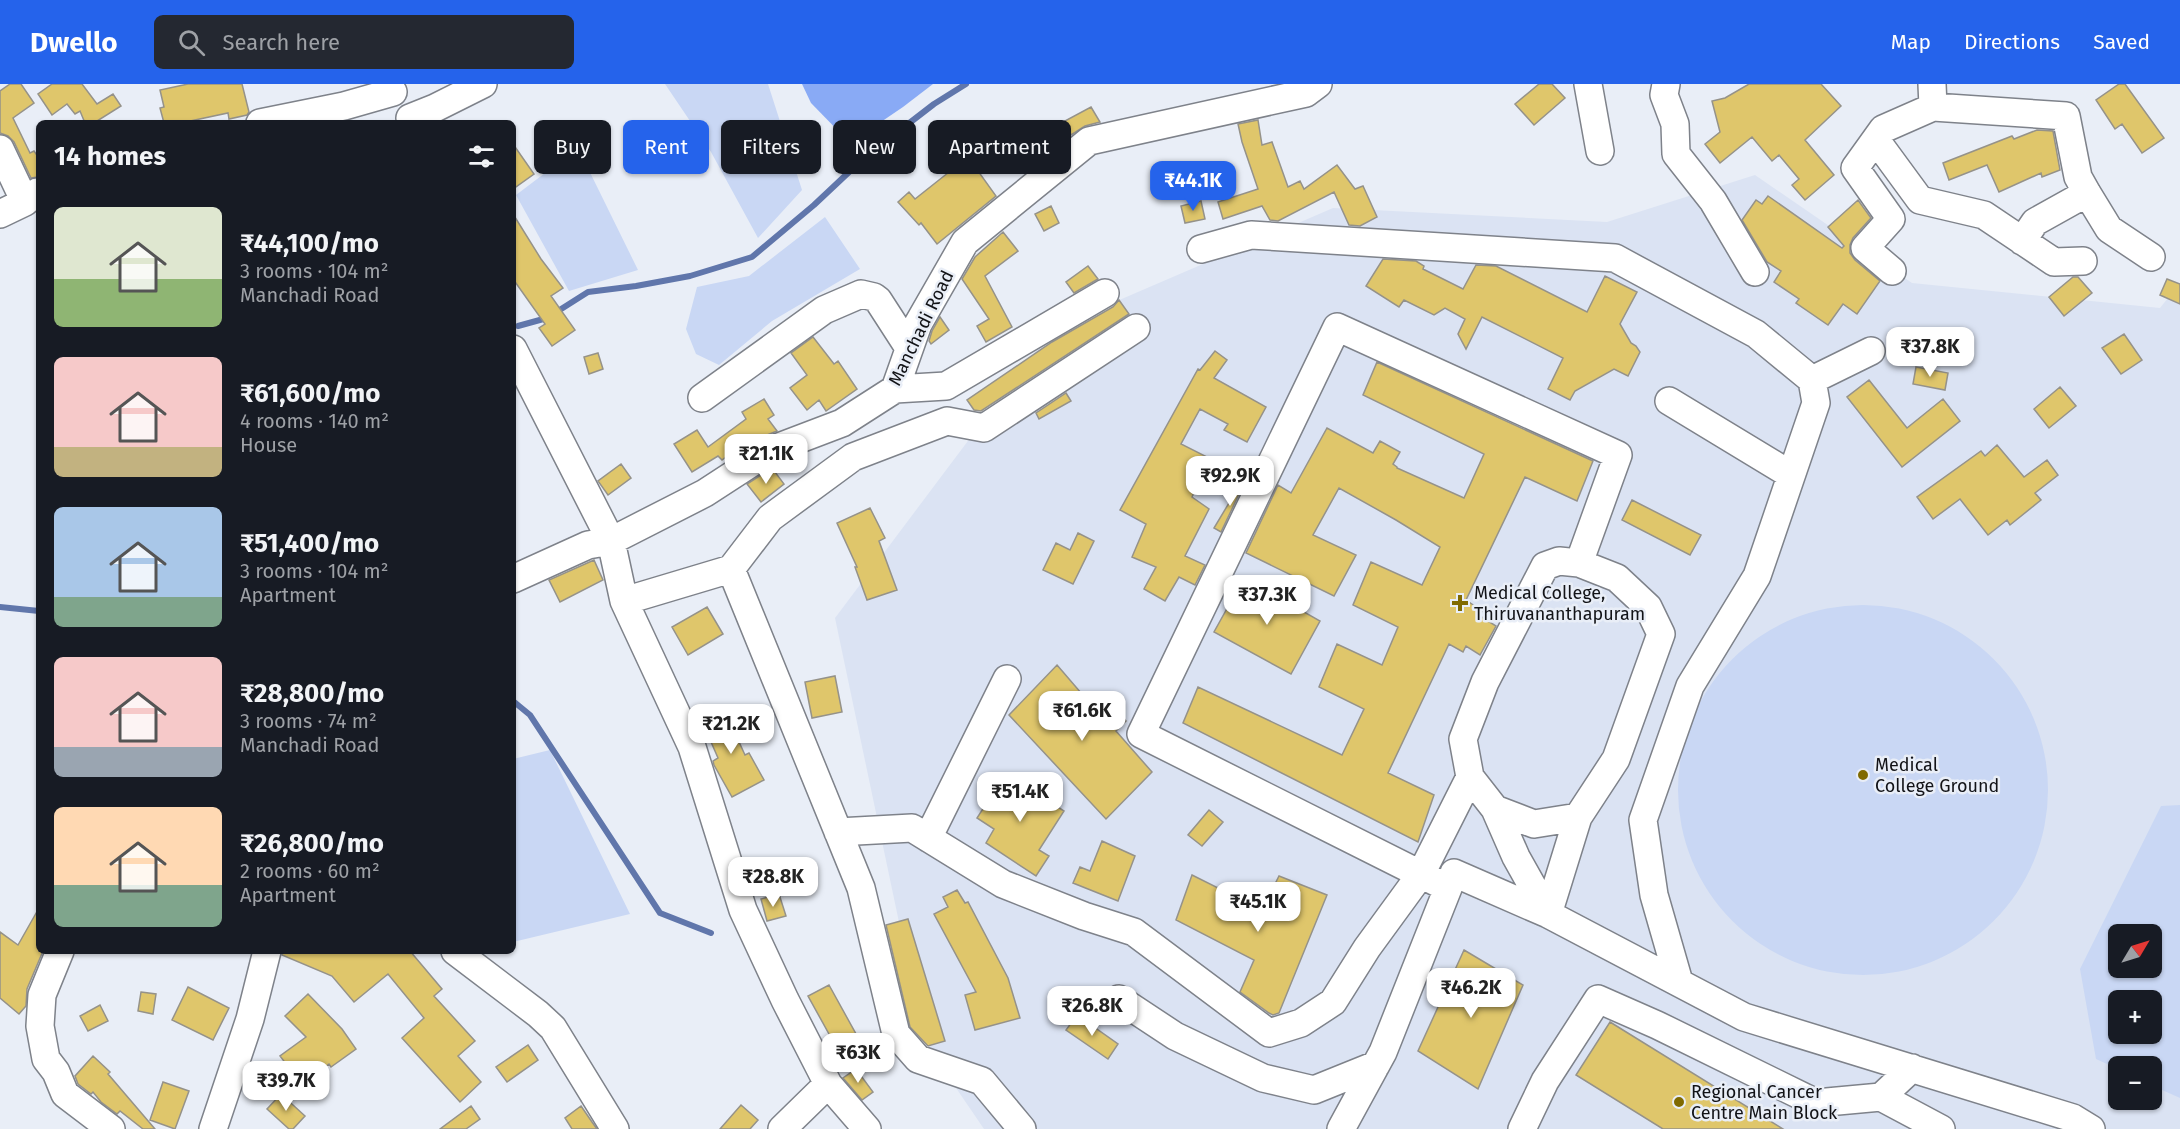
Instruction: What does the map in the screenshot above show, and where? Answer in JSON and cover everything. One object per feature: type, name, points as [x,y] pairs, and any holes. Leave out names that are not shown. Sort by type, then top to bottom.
[{"type":"street","points":[[413,120],[483,84]]},
{"type":"street","name":"Manchadi Road","points":[[516,578],[588,545],[611,541],[705,494],[771,450],[842,423],[895,389],[918,324],[964,242],[1089,141],[1245,95],[1306,93],[1318,84]]},
{"type":"street","points":[[1666,84],[1664,95],[1675,124],[1676,154],[1713,201],[1755,272]]},
{"type":"street","points":[[1594,86],[1600,152]]},
{"type":"street","points":[[275,120],[344,106],[390,88],[410,120]]},
{"type":"street","points":[[1892,271],[1865,248],[1891,219],[1855,168],[1884,129],[1933,96],[2066,116],[2078,177],[2087,193],[2109,229],[2151,257]]},
{"type":"street","points":[[1876,140],[1920,200],[1984,215],[2054,262],[2083,261]]},
{"type":"street","points":[[0,149],[32,196],[0,214]]},
{"type":"street","points":[[2022,241],[2035,222],[2087,193]]},
{"type":"street","points":[[1201,249],[1251,235],[1615,258],[1756,334],[1812,380],[1816,403],[1757,576],[1690,686],[1643,820],[1654,896],[1679,982]]},
{"type":"street","points":[[895,389],[946,386],[1105,293]]},
{"type":"street","points":[[702,398],[824,310],[861,294],[878,300],[909,348]]},
{"type":"street","points":[[1448,888],[1142,734],[1337,327],[1618,455],[1579,563]]},
{"type":"street","points":[[624,601],[730,569],[770,518],[853,457],[947,421],[984,428],[1136,328]]},
{"type":"street","points":[[1812,380],[1871,351]]},
{"type":"street","points":[[516,355],[611,541],[624,601],[692,747],[743,910],[828,1084],[867,1129]]},
{"type":"street","points":[[1669,401],[1791,475]]},
{"type":"street","points":[[1559,561],[1579,563],[1617,578],[1648,607],[1661,634],[1616,759],[1578,817],[1548,914],[1516,857],[1495,809],[1470,777],[1463,739],[1485,682],[1524,604],[1545,566],[1559,561]]},
{"type":"street","points":[[730,569],[861,888],[896,1034],[918,1059],[982,1081],[1022,1129]]},
{"type":"street","points":[[928,838],[1007,679]]},
{"type":"street","points":[[838,832],[912,828],[1002,884],[1084,916],[1134,932],[1269,1033],[1301,1023],[1333,1002],[1367,948],[1421,874],[1470,777]]},
{"type":"street","points":[[1495,809],[1534,825],[1578,817]]},
{"type":"street","points":[[1341,1129],[1383,1052],[1454,873],[1548,914],[1744,1017],[2073,1118],[2091,1129]]},
{"type":"street","points":[[59,954],[42,995],[40,1026],[46,1059],[56,1072],[65,1094],[111,1129]]},
{"type":"street","points":[[213,1129],[250,1019],[266,954]]},
{"type":"street","points":[[459,954],[553,1028],[615,1129]]},
{"type":"street","points":[[1119,999],[1175,1036],[1263,1078],[1314,1090],[1376,1065]]},
{"type":"street","points":[[1522,1129],[1545,1081],[1598,999],[1657,1025],[1816,1103],[1881,1097],[1941,1129]]},
{"type":"street","points":[[1881,1097],[1912,1068]]},
{"type":"street","points":[[782,1129],[828,1084]]},
{"type":"shaded area","points":[[665,84],[768,84],[780,120],[721,120],[721,170],[709,149],[709,120],[689,120]]},
{"type":"shaded area","points":[[802,84],[933,84],[884,120],[833,120],[833,126],[811,103]]},
{"type":"shaded area","points":[[544,174],[591,174],[638,270],[569,291],[516,195]]},
{"type":"shaded area","points":[[723,174],[797,174],[802,190],[758,238]]},
{"type":"shaded area","points":[[1755,175],[1912,283],[2160,308],[2180,283],[2180,1129],[984,1129],[924,1041],[835,618],[1052,329],[1333,208],[1607,222]]},
{"type":"shaded area","points":[[825,217],[860,269],[772,321],[719,365],[696,354],[686,329],[697,287],[749,276]]},
{"type":"shaded area","name":"Medical College Ground","points":[[1863,605],[1899,608],[1934,619],[1966,636],[1994,659],[2017,687],[2034,719],[2045,754],[2048,790],[2045,826],[2034,861],[2017,893],[1994,921],[1966,944],[1934,961],[1899,972],[1863,975],[1827,972],[1792,961],[1760,944],[1732,921],[1709,893],[1692,861],[1681,826],[1678,790],[1681,754],[1692,719],[1709,687],[1732,659],[1760,636],[1792,619],[1827,608]]},
{"type":"shaded area","points":[[550,750],[630,914],[516,941],[516,758]]},
{"type":"shaded area","points":[[2180,805],[2180,1098],[2162,1090],[2162,1056],[2108,1056],[2108,1064],[2096,1059],[2080,969],[2161,806]]},
{"type":"building","points":[[10,84],[21,84],[34,103],[13,118],[30,153],[34,151],[36,154],[36,177],[31,178],[14,142],[8,136],[0,133],[0,91]]},
{"type":"building","points":[[52,84],[82,84],[97,104],[113,94],[121,106],[99,120],[84,120],[80,111],[75,114],[67,104],[52,115],[38,94]]},
{"type":"building","points":[[188,84],[242,84],[249,112],[247,115],[229,119],[228,113],[195,120],[163,120],[160,108],[164,107],[160,90]]},
{"type":"building","points":[[1539,84],[1552,84],[1565,98],[1534,125],[1515,104]]},
{"type":"building","points":[[1749,84],[1821,84],[1841,106],[1805,140],[1834,175],[1805,200],[1792,185],[1799,179],[1779,155],[1772,161],[1752,137],[1720,163],[1705,144],[1720,132],[1712,101],[1725,98]]},
{"type":"building","points":[[2119,84],[2125,84],[2164,138],[2142,153],[2122,124],[2115,129],[2096,100]]},
{"type":"building","points":[[1091,107],[1100,122],[1085,126],[1071,135],[1071,120],[1067,120]]},
{"type":"building","points":[[1258,120],[1262,145],[1272,142],[1288,187],[1300,181],[1304,189],[1337,165],[1355,189],[1363,186],[1377,217],[1360,226],[1349,225],[1334,192],[1278,221],[1270,220],[1262,206],[1223,219],[1218,202],[1258,189],[1238,124]]},
{"type":"building","points":[[2037,130],[2053,131],[2060,170],[2042,177],[2041,173],[1999,192],[1987,165],[1949,180],[1943,163],[2012,136],[2014,139]]},
{"type":"building","points":[[516,148],[534,174],[516,187]]},
{"type":"building","points":[[947,174],[980,174],[996,196],[937,244],[921,223],[919,225],[898,202],[909,192],[915,199]]},
{"type":"building","points":[[1768,196],[1842,248],[1844,246],[1828,227],[1858,200],[1871,218],[1853,238],[1850,253],[1880,281],[1857,314],[1843,304],[1828,325],[1796,303],[1799,299],[1774,282],[1781,271],[1767,262],[1742,220],[1756,200],[1762,204]]},
{"type":"building","points":[[1201,201],[1205,219],[1185,223],[1181,206]]},
{"type":"building","points":[[1051,206],[1059,223],[1044,231],[1035,214]]},
{"type":"building","points":[[516,219],[541,259],[563,288],[551,296],[575,330],[552,346],[539,328],[545,324],[516,283]]},
{"type":"building","points":[[1003,232],[1018,251],[985,276],[1012,327],[986,342],[977,326],[989,319],[962,279],[975,257]]},
{"type":"building","points":[[1383,259],[1416,261],[1424,266],[1423,269],[1463,289],[1476,265],[1496,266],[1587,312],[1605,276],[1637,292],[1620,324],[1631,343],[1640,352],[1628,376],[1614,369],[1575,391],[1570,400],[1548,389],[1563,358],[1482,317],[1466,349],[1458,334],[1465,319],[1445,308],[1434,315],[1404,300],[1399,307],[1366,286]]},
{"type":"building","points":[[1088,266],[1098,279],[1074,293],[1066,282]]},
{"type":"building","points":[[2073,277],[2078,277],[2092,293],[2064,316],[2049,297]]},
{"type":"building","points":[[2167,279],[2180,284],[2180,304],[2160,295]]},
{"type":"building","points":[[1119,300],[1129,314],[981,411],[974,410],[967,400],[1052,342],[1113,307]]},
{"type":"building","points":[[940,317],[949,330],[931,344],[929,341],[932,331]]},
{"type":"building","points":[[2124,334],[2142,360],[2121,374],[2102,348]]},
{"type":"building","points":[[813,337],[834,364],[838,361],[857,389],[826,411],[819,400],[807,410],[790,388],[807,375],[791,353]]},
{"type":"building","points":[[1215,351],[1227,360],[1214,378],[1266,407],[1247,442],[1224,430],[1228,424],[1200,409],[1181,444],[1211,459],[1192,497],[1209,509],[1185,556],[1205,565],[1195,585],[1179,577],[1165,601],[1144,589],[1156,567],[1132,557],[1146,524],[1120,510],[1198,369],[1200,370]]},
{"type":"building","points":[[598,353],[603,369],[589,374],[584,357]]},
{"type":"building","points":[[1377,362],[1593,461],[1577,501],[1525,477],[1466,600],[1482,611],[1480,616],[1496,626],[1480,655],[1466,646],[1463,652],[1449,644],[1388,773],[1434,795],[1418,842],[1183,723],[1198,687],[1342,755],[1364,709],[1319,687],[1337,644],[1382,665],[1398,627],[1353,605],[1371,562],[1422,585],[1440,547],[1339,488],[1313,535],[1356,555],[1334,596],[1246,553],[1278,485],[1291,493],[1327,428],[1373,453],[1380,441],[1400,452],[1393,464],[1397,468],[1464,498],[1484,454],[1363,395]]},
{"type":"building","points":[[1916,367],[1948,373],[1945,390],[1913,384]]},
{"type":"building","points":[[1869,380],[1907,428],[1943,399],[1960,421],[1902,467],[1847,397]]},
{"type":"building","points":[[2060,387],[2076,406],[2049,428],[2034,409]]},
{"type":"building","points":[[1066,393],[1071,401],[1039,419],[1036,413]]},
{"type":"building","points":[[764,399],[774,415],[768,419],[777,431],[762,437],[727,460],[726,457],[722,460],[718,456],[692,472],[674,444],[697,430],[708,447],[746,419],[742,412]]},
{"type":"building","points":[[1997,445],[2024,477],[2047,460],[2058,475],[2035,493],[2041,500],[2010,525],[2007,520],[1988,535],[1960,499],[1933,519],[1917,497],[1981,451],[1985,456]]},
{"type":"building","points":[[621,464],[631,478],[608,495],[598,481]]},
{"type":"building","points":[[772,468],[784,484],[761,502],[747,484]]},
{"type":"building","points":[[1251,469],[1221,532],[1214,528]]},
{"type":"building","points":[[1632,500],[1701,535],[1690,555],[1622,520]]},
{"type":"building","points":[[870,508],[885,538],[879,541],[897,590],[867,600],[855,567],[857,567],[837,523]]},
{"type":"building","points":[[1078,533],[1094,541],[1073,584],[1043,570],[1056,543],[1070,550]]},
{"type":"building","points":[[594,560],[603,580],[560,602],[549,580]]},
{"type":"building","points":[[1244,578],[1320,621],[1291,674],[1214,632]]},
{"type":"building","points":[[707,607],[723,634],[688,655],[672,627]]},
{"type":"building","points":[[1057,665],[1100,715],[1112,705],[1126,721],[1116,731],[1152,772],[1106,819],[1009,715]]},
{"type":"building","points":[[835,676],[842,712],[812,718],[805,682]]},
{"type":"building","points":[[724,709],[745,755],[749,753],[764,780],[732,797],[714,765],[713,761],[718,758],[701,719]]},
{"type":"building","points":[[1006,773],[1064,811],[1039,850],[1049,856],[1036,876],[986,843],[994,829],[977,818]]},
{"type":"building","points":[[1209,810],[1223,822],[1202,846],[1188,835]]},
{"type":"building","points":[[1102,841],[1135,856],[1118,901],[1073,883],[1080,867],[1090,871]]},
{"type":"building","points":[[1192,875],[1278,918],[1281,915],[1266,902],[1279,876],[1327,895],[1279,1013],[1273,1015],[1269,1013],[1240,992],[1254,960],[1176,920]]},
{"type":"building","points":[[957,890],[965,903],[968,902],[1008,978],[1020,1018],[975,1030],[965,995],[976,992],[934,914],[948,907],[943,897]]},
{"type":"building","points":[[779,894],[786,916],[767,921],[761,899]]},
{"type":"building","points":[[36,913],[36,954],[42,954],[27,989],[26,1006],[19,1014],[0,998],[0,932],[18,945]]},
{"type":"building","points":[[908,919],[945,1041],[928,1046],[910,1027],[886,925]]},
{"type":"building","points":[[1464,950],[1523,985],[1478,1089],[1418,1051]]},
{"type":"building","points":[[413,954],[442,989],[434,996],[475,1041],[458,1056],[481,1082],[460,1102],[402,1038],[424,1018],[388,974],[354,1002],[332,976],[282,955]]},
{"type":"building","points":[[829,985],[866,1052],[845,1063],[808,996]]},
{"type":"building","points":[[188,987],[229,1008],[213,1040],[172,1020]]},
{"type":"building","points":[[141,992],[156,994],[153,1014],[138,1011]]},
{"type":"building","points":[[308,994],[342,1029],[356,1049],[331,1067],[329,1064],[302,1085],[280,1056],[306,1037],[285,1016]]},
{"type":"building","points":[[100,1005],[108,1021],[88,1031],[80,1016]]},
{"type":"building","points":[[1077,1015],[1118,1044],[1108,1059],[1066,1030]]},
{"type":"building","name":"Regional Cancer Centre Main Block","points":[[1610,1022],[1783,1129],[1663,1129],[1576,1075]]},
{"type":"building","points":[[528,1045],[538,1060],[507,1082],[496,1067]]},
{"type":"building","points":[[93,1056],[110,1072],[108,1074],[155,1129],[143,1129],[120,1111],[117,1114],[101,1102],[93,1092],[91,1094],[78,1084],[75,1076]]},
{"type":"building","points":[[856,1069],[873,1092],[862,1100],[843,1078]]},
{"type":"building","points":[[163,1082],[189,1091],[175,1129],[150,1120]]},
{"type":"building","points":[[281,1094],[305,1116],[293,1129],[289,1129],[267,1109]]},
{"type":"building","points":[[741,1105],[758,1120],[750,1129],[720,1129]]},
{"type":"building","points":[[471,1106],[480,1119],[466,1129],[440,1129]]},
{"type":"building","points":[[581,1106],[597,1129],[572,1129],[565,1118]]},
{"type":"waterway","points":[[518,326],[547,318],[588,292],[690,276],[752,257],[814,205],[864,158],[934,104],[966,84]]},
{"type":"waterway","points":[[0,607],[36,611]]},
{"type":"waterway","points":[[516,703],[530,715],[660,913],[711,933]]},
{"type":"place","name":"Medical College, Thiruvananthapuram","points":[[1460,603]]},
{"type":"place","name":"Medical College Ground","points":[[1863,775]]},
{"type":"place","name":"Regional Cancer Centre Main Block","points":[[1679,1102]]}]
